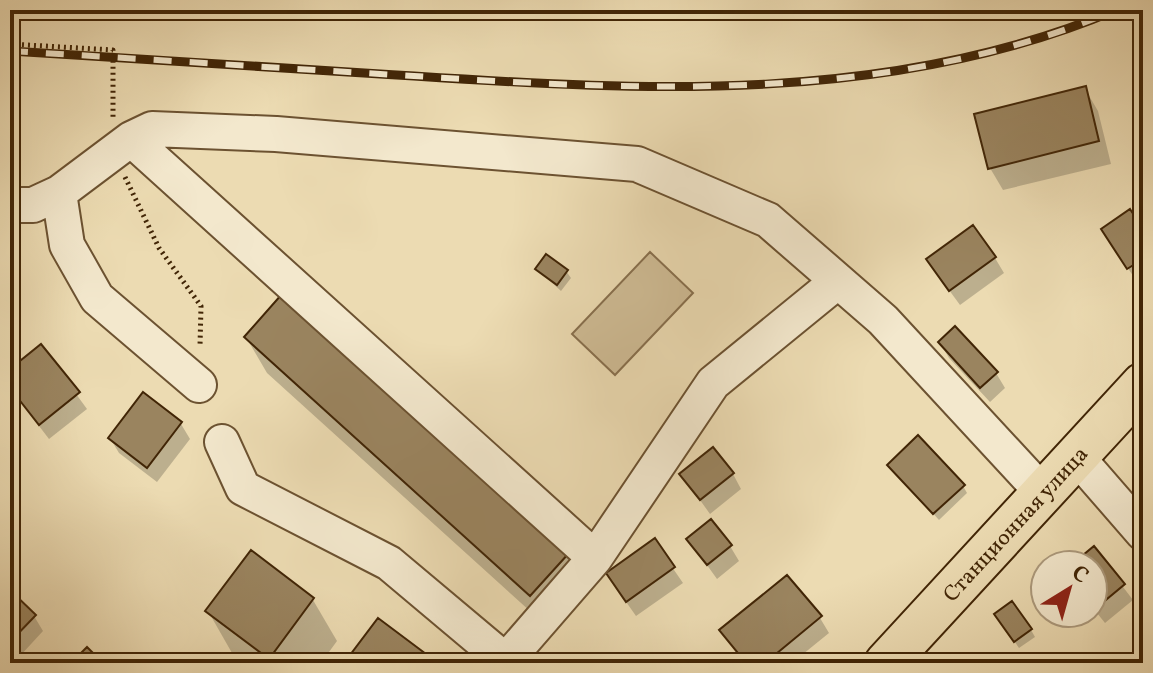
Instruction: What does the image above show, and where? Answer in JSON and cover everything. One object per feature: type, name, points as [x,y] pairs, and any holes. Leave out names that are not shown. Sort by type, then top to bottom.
[{"type":"main road","name":"Станционная улица","points":[[886,663],[1143,384]]},
{"type":"lane","points":[[10,205],[33,205],[59,193],[122,146],[152,129],[276,134],[637,164],[768,220],[883,320],[1043,493]]},
{"type":"lane","points":[[122,146],[595,558]]},
{"type":"lane","points":[[59,193],[67,245],[97,298],[199,385]]},
{"type":"lane","points":[[222,442],[243,488],[389,563],[506,662],[595,558],[713,383],[838,281]]},
{"type":"lane","points":[[1076,456],[1143,533]]},
{"type":"path","points":[[10,44],[113,50],[122,146],[159,248],[201,306],[199,385]]},
{"type":"shaded area","points":[[650,252],[693,293],[615,375],[572,334]]},
{"type":"building","points":[[1086,86],[1099,141],[988,169],[974,114]]},
{"type":"building","points":[[1130,209],[1143,229],[1143,259],[1127,269],[1101,229]]},
{"type":"building","points":[[973,225],[996,257],[949,291],[926,259]]},
{"type":"building","points":[[546,254],[568,270],[557,285],[535,269]]},
{"type":"building","points":[[282,294],[569,553],[530,596],[244,337]]},
{"type":"building","points":[[955,326],[998,372],[980,388],[938,342]]},
{"type":"building","points":[[41,344],[80,392],[39,425],[10,388],[10,369]]},
{"type":"building","points":[[143,392],[182,422],[147,468],[108,438]]},
{"type":"building","points":[[918,435],[965,485],[933,514],[887,465]]},
{"type":"building","points":[[713,447],[734,473],[700,500],[679,474]]},
{"type":"building","points":[[711,519],[732,545],[707,565],[686,539]]},
{"type":"building","points":[[655,538],[675,567],[626,602],[606,573]]},
{"type":"building","points":[[251,550],[314,598],[269,659],[205,611]]},
{"type":"building","points":[[1109,564],[1125,584],[1109,597]]},
{"type":"building","points":[[787,575],[822,616],[765,663],[746,663],[719,630]]},
{"type":"building","points":[[10,590],[36,615],[10,642]]},
{"type":"building","points":[[1012,601],[1029,629],[1032,629],[1014,642],[994,614]]},
{"type":"building","points":[[378,618],[438,663],[344,663]]},
{"type":"building","points":[[87,647],[103,663],[71,663]]},
{"type":"railway","points":[[10,51],[591,85],[769,84],[858,76],[945,62],[1031,40],[1116,10]]}]
